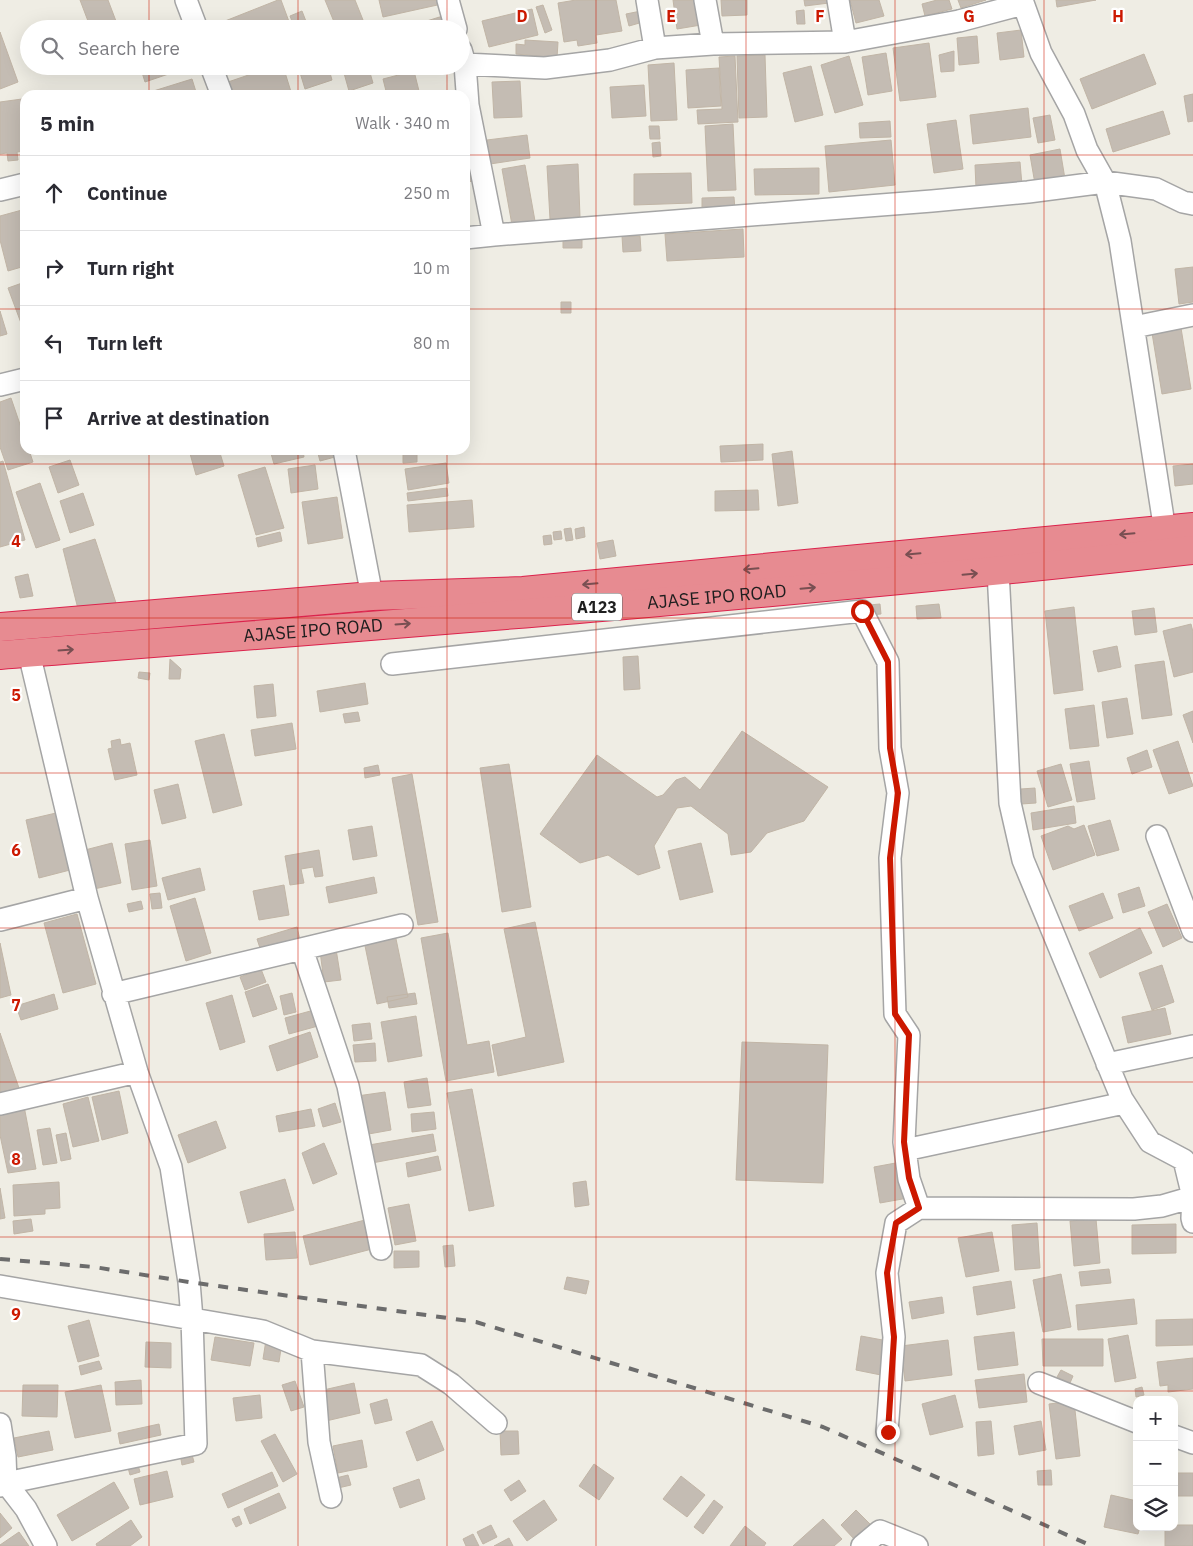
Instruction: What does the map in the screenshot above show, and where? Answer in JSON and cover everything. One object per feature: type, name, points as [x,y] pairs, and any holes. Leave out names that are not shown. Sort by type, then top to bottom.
[{"type":"highway","name":"AJASE IPO ROAD","points":[[0,627],[372,596],[524,591],[1193,527]]},
{"type":"highway","name":"AJASE IPO ROAD","points":[[0,656],[474,618],[998,571],[1193,550]]},
{"type":"street","points":[[186,0],[194,20]]},
{"type":"street","points":[[448,0],[454,20]]},
{"type":"street","points":[[647,0],[655,48]]},
{"type":"street","points":[[705,0],[713,44]]},
{"type":"street","points":[[838,0],[845,42]]},
{"type":"street","points":[[470,58],[545,68],[610,60],[655,48],[713,44],[845,42],[959,21],[1022,2],[1041,52],[1074,114],[1087,150],[1105,182],[1120,241],[1165,531]]},
{"type":"street","points":[[214,75],[220,90]]},
{"type":"street","points":[[464,75],[465,90]]},
{"type":"street","points":[[470,124],[494,235]]},
{"type":"street","points":[[470,237],[932,202],[1105,182],[1156,189],[1183,202],[1193,204]]},
{"type":"street","points":[[0,190],[20,185]]},
{"type":"street","points":[[1134,327],[1193,315]]},
{"type":"street","points":[[0,385],[20,380]]},
{"type":"street","points":[[345,455],[372,596]]},
{"type":"street","points":[[998,571],[1010,803],[1023,860],[1124,1103],[1150,1142],[1184,1160],[1193,1197],[1193,1222]]},
{"type":"street","points":[[392,664],[862,611],[888,662],[890,748],[898,793],[890,858],[895,1014],[909,1035],[904,1142],[909,1178],[919,1208]]},
{"type":"street","points":[[3,1485],[196,1444],[189,1282],[171,1167],[113,994],[87,898],[28,653]]},
{"type":"street","points":[[1157,836],[1193,931]]},
{"type":"street","points":[[0,920],[87,898]]},
{"type":"street","points":[[113,994],[402,924]]},
{"type":"street","points":[[302,949],[348,1086],[381,1249]]},
{"type":"street","points":[[1107,1064],[1193,1046]]},
{"type":"street","points":[[0,1104],[138,1072]]},
{"type":"street","points":[[905,1150],[1124,1103]]},
{"type":"street","points":[[888,1432],[894,1337],[887,1273],[896,1223],[919,1208],[1134,1209],[1162,1206],[1193,1197]]},
{"type":"street","points":[[0,1286],[263,1331],[312,1351],[421,1365],[451,1384],[496,1423]]},
{"type":"street","points":[[312,1351],[319,1442],[331,1497]]},
{"type":"street","points":[[1039,1383],[1133,1420]]},
{"type":"street","points":[[0,1424],[5,1456],[3,1485],[26,1509],[46,1546]]},
{"type":"street","points":[[1178,1437],[1193,1442]]},
{"type":"street","points":[[862,1546],[880,1531],[917,1546]]},
{"type":"building","points":[[80,0],[108,0],[116,20],[88,20]]},
{"type":"building","points":[[281,0],[288,20],[228,20]]},
{"type":"building","points":[[325,0],[355,0],[363,20],[333,20]]},
{"type":"building","points":[[379,0],[442,0],[442,4],[383,17]]},
{"type":"building","points":[[576,0],[616,0],[622,31],[596,35],[597,43],[578,46],[577,40],[564,42],[558,3]]},
{"type":"building","points":[[673,0],[697,0],[701,25],[677,29]]},
{"type":"building","points":[[721,0],[747,0],[747,15],[722,16]]},
{"type":"building","points":[[804,0],[829,0],[829,3],[805,6]]},
{"type":"building","points":[[850,0],[879,0],[884,16],[856,23]]},
{"type":"building","points":[[937,0],[949,0],[952,9],[925,16],[922,4]]},
{"type":"building","points":[[958,0],[986,0],[961,8]]},
{"type":"building","points":[[1056,0],[1096,0],[1057,7]]},
{"type":"building","points":[[543,5],[552,30],[545,33],[536,7]]},
{"type":"building","points":[[532,9],[538,35],[489,47],[482,21]]},
{"type":"building","points":[[804,10],[805,24],[797,24],[796,11]]},
{"type":"building","points":[[302,11],[306,20],[292,20],[290,16]]},
{"type":"building","points":[[641,11],[643,22],[629,26],[626,14]]},
{"type":"building","points":[[446,15],[447,20],[430,20]]},
{"type":"building","points":[[1021,30],[1024,57],[1000,60],[997,33]]},
{"type":"building","points":[[0,32],[18,82],[0,89]]},
{"type":"building","points":[[977,36],[979,63],[959,65],[957,38]]},
{"type":"building","points":[[525,40],[558,42],[557,58],[516,54],[516,44],[525,45]]},
{"type":"building","points":[[929,43],[936,97],[900,101],[893,48]]},
{"type":"building","points":[[954,51],[954,71],[941,72],[939,55]]},
{"type":"building","points":[[886,53],[892,91],[868,95],[862,57]]},
{"type":"building","points":[[1144,54],[1156,84],[1092,109],[1080,79]]},
{"type":"building","points":[[765,55],[767,117],[739,118],[737,56]]},
{"type":"building","points":[[735,56],[738,122],[698,124],[697,110],[722,109],[719,57]]},
{"type":"building","points":[[849,56],[863,105],[835,113],[821,65]]},
{"type":"building","points":[[674,63],[677,120],[651,121],[648,65]]},
{"type":"building","points":[[811,66],[823,115],[795,122],[783,73]]},
{"type":"building","points":[[719,68],[721,106],[688,108],[686,70]]},
{"type":"building","points":[[143,75],[166,75],[145,82]]},
{"type":"building","points":[[249,75],[286,75],[290,90],[230,90],[228,82]]},
{"type":"building","points":[[301,75],[331,75],[332,80],[305,89]]},
{"type":"building","points":[[345,75],[371,75],[373,83],[349,90]]},
{"type":"building","points":[[398,75],[415,75],[419,90],[386,90],[383,79]]},
{"type":"building","points":[[192,79],[195,90],[157,90]]},
{"type":"building","points":[[520,81],[522,117],[494,118],[492,82]]},
{"type":"building","points":[[644,85],[646,116],[612,118],[610,87]]},
{"type":"building","points":[[1193,94],[1193,121],[1188,122],[1184,96]]},
{"type":"building","points":[[20,99],[20,152],[17,152],[18,160],[8,161],[7,153],[0,154],[0,102]]},
{"type":"building","points":[[1028,108],[1031,137],[973,144],[970,115]]},
{"type":"building","points":[[1163,111],[1170,134],[1113,152],[1106,129]]},
{"type":"building","points":[[1050,115],[1055,140],[1038,143],[1033,118]]},
{"type":"building","points":[[956,120],[963,169],[934,173],[927,124]]},
{"type":"building","points":[[890,121],[891,137],[860,138],[859,123]]},
{"type":"building","points":[[733,124],[736,190],[708,191],[705,126]]},
{"type":"building","points":[[649,126],[659,126],[660,139],[650,139]]},
{"type":"building","points":[[527,135],[530,158],[490,164],[487,140]]},
{"type":"building","points":[[891,140],[895,185],[829,192],[825,146]]},
{"type":"building","points":[[660,142],[661,156],[653,157],[652,143]]},
{"type":"building","points":[[1060,149],[1065,179],[1035,184],[1030,155]]},
{"type":"building","points":[[1020,162],[1022,185],[976,188],[975,165]]},
{"type":"building","points":[[578,164],[580,217],[550,219],[547,166]]},
{"type":"building","points":[[525,165],[535,221],[512,225],[502,169]]},
{"type":"building","points":[[819,168],[819,194],[755,195],[754,169]]},
{"type":"building","points":[[691,173],[692,203],[634,205],[634,174]]},
{"type":"building","points":[[734,197],[735,210],[702,211],[702,198]]},
{"type":"building","points":[[20,211],[20,267],[8,271],[0,240],[0,216]]},
{"type":"building","points":[[743,229],[744,257],[667,261],[665,234]]},
{"type":"building","points":[[622,236],[640,236],[641,251],[623,252]]},
{"type":"building","points":[[582,239],[582,248],[563,248],[563,240]]},
{"type":"building","points":[[1193,267],[1193,302],[1179,304],[1175,269]]},
{"type":"building","points":[[20,284],[20,320],[8,288]]},
{"type":"building","points":[[561,302],[571,302],[571,313],[561,313]]},
{"type":"building","points":[[0,311],[7,334],[0,336]]},
{"type":"building","points":[[1181,328],[1191,389],[1162,394],[1152,333]]},
{"type":"building","points":[[11,398],[20,424],[20,455],[31,455],[33,462],[8,470],[0,447],[0,402]]},
{"type":"building","points":[[763,444],[763,460],[721,462],[720,446]]},
{"type":"building","points":[[792,451],[798,503],[778,506],[772,454]]},
{"type":"building","points":[[190,455],[221,455],[224,466],[196,475]]},
{"type":"building","points":[[271,455],[304,455],[304,457],[274,464]]},
{"type":"building","points":[[318,455],[334,455],[335,457],[320,461]]},
{"type":"building","points":[[403,455],[417,455],[417,462],[403,463]]},
{"type":"building","points":[[70,460],[79,485],[58,493],[49,467]]},
{"type":"building","points":[[3,461],[25,540],[0,547],[0,462]]},
{"type":"building","points":[[446,463],[449,483],[408,490],[405,469]]},
{"type":"building","points":[[1193,464],[1193,484],[1175,486],[1173,466]]},
{"type":"building","points":[[315,465],[318,489],[291,493],[288,469]]},
{"type":"building","points":[[265,467],[284,528],[256,535],[238,475]]},
{"type":"building","points":[[40,483],[60,540],[36,548],[16,492]]},
{"type":"building","points":[[447,488],[448,496],[408,501],[407,493]]},
{"type":"building","points":[[758,490],[759,510],[715,511],[715,491]]},
{"type":"building","points":[[83,493],[94,525],[70,533],[60,501]]},
{"type":"building","points":[[337,497],[343,538],[308,544],[302,502]]},
{"type":"building","points":[[472,500],[474,527],[409,532],[407,505]]},
{"type":"building","points":[[584,527],[585,537],[576,539],[575,529]]},
{"type":"building","points":[[571,528],[573,540],[566,541],[564,529]]},
{"type":"building","points":[[561,531],[562,539],[554,540],[553,532]]},
{"type":"building","points":[[280,532],[282,541],[258,547],[256,538]]},
{"type":"building","points":[[551,535],[552,544],[544,545],[543,536]]},
{"type":"building","points":[[95,539],[117,606],[78,609],[63,549]]},
{"type":"building","points":[[613,540],[616,556],[600,559],[597,543]]},
{"type":"building","points":[[28,574],[33,596],[20,598],[15,577]]},
{"type":"building","points":[[880,604],[881,614],[870,615],[869,605]]},
{"type":"building","points":[[939,604],[941,618],[917,619],[916,606]]},
{"type":"building","points":[[1074,607],[1083,690],[1054,694],[1045,611]]},
{"type":"building","points":[[1154,608],[1157,632],[1135,635],[1132,611]]},
{"type":"building","points":[[1191,624],[1193,632],[1193,672],[1174,677],[1163,631]]},
{"type":"building","points":[[1117,646],[1121,667],[1098,672],[1093,651]]},
{"type":"building","points":[[638,656],[640,689],[624,690],[623,657]]},
{"type":"building","points":[[170,659],[181,669],[180,679],[169,679]]},
{"type":"building","points":[[1164,661],[1172,715],[1142,719],[1135,665]]},
{"type":"building","points":[[139,672],[150,673],[149,680],[138,678]]},
{"type":"building","points":[[365,683],[368,704],[320,712],[317,691]]},
{"type":"building","points":[[273,684],[276,716],[257,718],[254,686]]},
{"type":"building","points":[[1127,698],[1133,734],[1107,738],[1102,702]]},
{"type":"building","points":[[1094,705],[1099,746],[1070,749],[1065,709]]},
{"type":"building","points":[[1193,711],[1193,743],[1183,715]]},
{"type":"building","points":[[358,712],[360,721],[345,723],[343,714]]},
{"type":"building","points":[[292,723],[296,749],[255,756],[251,730]]},
{"type":"building","points":[[742,731],[828,787],[804,821],[767,833],[751,852],[731,855],[728,834],[691,806],[677,808],[654,846],[660,868],[638,875],[608,855],[580,863],[540,834],[597,755],[657,797],[663,795],[676,780],[685,777],[700,790]]},
{"type":"building","points":[[224,734],[242,805],[213,813],[195,741]]},
{"type":"building","points":[[120,739],[121,745],[130,743],[137,775],[115,780],[108,749],[112,748],[111,741]]},
{"type":"building","points":[[1178,741],[1193,786],[1169,794],[1153,750]]},
{"type":"building","points":[[1147,750],[1152,767],[1132,774],[1127,758]]},
{"type":"building","points":[[1089,761],[1095,799],[1077,802],[1070,764]]},
{"type":"building","points":[[509,764],[531,907],[502,912],[480,768]]},
{"type":"building","points":[[1061,764],[1072,800],[1048,807],[1037,771]]},
{"type":"building","points":[[378,765],[380,775],[365,778],[364,768]]},
{"type":"building","points":[[412,774],[438,922],[418,925],[392,778]]},
{"type":"building","points":[[178,784],[186,818],[162,824],[154,790]]},
{"type":"building","points":[[1035,788],[1036,803],[1021,804],[1021,789]]},
{"type":"building","points":[[1074,806],[1076,823],[1033,830],[1031,813]]},
{"type":"building","points":[[56,813],[70,870],[39,878],[26,820]]},
{"type":"building","points":[[1110,820],[1119,850],[1097,856],[1088,826]]},
{"type":"building","points":[[1084,825],[1095,855],[1053,870],[1041,836],[1068,826],[1074,829]]},
{"type":"building","points":[[372,826],[377,856],[353,860],[348,830]]},
{"type":"building","points":[[150,840],[157,886],[132,890],[125,844]]},
{"type":"building","points":[[112,843],[121,883],[94,889],[85,850]]},
{"type":"building","points":[[701,843],[713,892],[680,900],[668,851]]},
{"type":"building","points":[[319,850],[323,876],[315,877],[313,867],[301,869],[304,883],[290,885],[285,856]]},
{"type":"building","points":[[200,868],[205,890],[168,900],[162,878]]},
{"type":"building","points":[[374,877],[377,893],[329,903],[326,887]]},
{"type":"building","points":[[284,885],[289,915],[259,920],[253,891]]},
{"type":"building","points":[[1139,887],[1145,906],[1123,913],[1118,894]]},
{"type":"building","points":[[160,893],[162,908],[152,909],[150,894]]},
{"type":"building","points":[[1103,893],[1113,918],[1079,931],[1069,906]]},
{"type":"building","points":[[195,898],[211,953],[186,961],[170,906]]},
{"type":"building","points":[[141,901],[143,909],[129,912],[127,904]]},
{"type":"building","points":[[1167,904],[1182,938],[1163,947],[1148,912]]},
{"type":"building","points":[[77,914],[96,984],[63,993],[44,923]]},
{"type":"building","points":[[535,922],[564,1062],[498,1076],[492,1045],[526,1037],[504,929]]},
{"type":"building","points":[[297,927],[300,940],[261,951],[257,939]]},
{"type":"building","points":[[1140,928],[1152,953],[1100,978],[1089,953]]},
{"type":"building","points":[[448,933],[467,1045],[489,1041],[494,1072],[446,1081],[421,938]]},
{"type":"building","points":[[395,934],[408,997],[377,1004],[364,941]]},
{"type":"building","points":[[0,943],[11,995],[0,998]]},
{"type":"building","points":[[336,949],[341,980],[324,982],[320,951]]},
{"type":"building","points":[[1162,965],[1174,1002],[1152,1010],[1139,973]]},
{"type":"building","points":[[261,969],[266,982],[245,990],[240,977]]},
{"type":"building","points":[[268,984],[277,1009],[253,1017],[245,992]]},
{"type":"building","points":[[292,993],[296,1012],[284,1015],[280,996]]},
{"type":"building","points":[[415,993],[417,1004],[389,1008],[387,997]]},
{"type":"building","points":[[54,994],[58,1009],[21,1020],[16,1006]]},
{"type":"building","points":[[232,995],[245,1042],[220,1050],[206,1003]]},
{"type":"building","points":[[1165,1008],[1171,1034],[1128,1043],[1122,1017]]},
{"type":"building","points":[[314,1010],[318,1026],[289,1034],[285,1018]]},
{"type":"building","points":[[416,1016],[422,1056],[388,1062],[381,1022]]},
{"type":"building","points":[[370,1023],[372,1039],[354,1041],[352,1025]]},
{"type":"building","points":[[310,1032],[318,1057],[277,1071],[269,1046]]},
{"type":"building","points":[[0,1033],[20,1091],[0,1098]]},
{"type":"building","points":[[742,1042],[828,1045],[823,1183],[736,1180]]},
{"type":"building","points":[[375,1043],[376,1061],[355,1062],[353,1045]]},
{"type":"building","points":[[427,1078],[431,1105],[408,1108],[404,1082]]},
{"type":"building","points":[[472,1089],[494,1206],[469,1211],[447,1093]]},
{"type":"building","points":[[119,1091],[128,1133],[102,1140],[92,1097]]},
{"type":"building","points":[[385,1092],[391,1130],[363,1135],[357,1096]]},
{"type":"building","points":[[88,1097],[99,1141],[73,1147],[63,1104]]},
{"type":"building","points":[[335,1103],[341,1122],[323,1127],[318,1109]]},
{"type":"building","points":[[24,1106],[36,1169],[8,1173],[0,1135],[0,1110]]},
{"type":"building","points":[[311,1109],[315,1126],[279,1132],[276,1116]]},
{"type":"building","points":[[434,1112],[436,1129],[412,1132],[411,1114]]},
{"type":"building","points":[[216,1121],[226,1148],[188,1163],[178,1135]]},
{"type":"building","points":[[50,1128],[57,1163],[43,1165],[37,1130]]},
{"type":"building","points":[[66,1133],[71,1159],[61,1161],[56,1135]]},
{"type":"building","points":[[433,1134],[436,1151],[372,1163],[369,1145]]},
{"type":"building","points":[[324,1143],[337,1174],[313,1184],[302,1153]]},
{"type":"building","points":[[438,1156],[441,1170],[408,1177],[406,1163]]},
{"type":"building","points":[[901,1162],[908,1198],[880,1203],[874,1167]]},
{"type":"building","points":[[285,1179],[294,1210],[248,1223],[240,1192]]},
{"type":"building","points":[[586,1181],[589,1205],[575,1207],[573,1183]]},
{"type":"building","points":[[59,1182],[60,1208],[45,1209],[45,1214],[14,1216],[13,1185]]},
{"type":"building","points":[[0,1188],[5,1218],[0,1219]]},
{"type":"building","points":[[409,1204],[416,1241],[395,1245],[388,1208]]},
{"type":"building","points":[[31,1219],[33,1231],[14,1234],[13,1221]]},
{"type":"building","points":[[1096,1219],[1100,1263],[1074,1266],[1070,1221]]},
{"type":"building","points":[[365,1220],[372,1249],[310,1265],[303,1236]]},
{"type":"building","points":[[1037,1223],[1040,1268],[1015,1270],[1012,1225]]},
{"type":"building","points":[[1176,1224],[1176,1253],[1132,1254],[1132,1225]]},
{"type":"building","points":[[295,1232],[297,1258],[266,1260],[264,1234]]},
{"type":"building","points":[[992,1232],[999,1271],[966,1277],[958,1238]]},
{"type":"building","points":[[453,1245],[455,1266],[445,1267],[443,1246]]},
{"type":"building","points":[[394,1251],[419,1251],[419,1267],[394,1268]]},
{"type":"building","points":[[1109,1269],[1111,1283],[1081,1286],[1079,1272]]},
{"type":"building","points":[[1061,1274],[1071,1327],[1043,1332],[1033,1280]]},
{"type":"building","points":[[567,1277],[589,1281],[586,1294],[564,1289]]},
{"type":"building","points":[[1011,1281],[1015,1308],[977,1315],[973,1287]]},
{"type":"building","points":[[942,1297],[944,1313],[912,1319],[909,1302]]},
{"type":"building","points":[[1134,1299],[1137,1324],[1078,1330],[1076,1305]]},
{"type":"building","points":[[1193,1319],[1193,1345],[1156,1346],[1156,1320]]},
{"type":"building","points":[[89,1320],[99,1356],[78,1362],[68,1326]]},
{"type":"building","points":[[1014,1332],[1018,1365],[978,1370],[974,1337]]},
{"type":"building","points":[[1128,1335],[1136,1378],[1115,1382],[1108,1339]]},
{"type":"building","points":[[861,1336],[888,1341],[881,1375],[856,1370]]},
{"type":"building","points":[[215,1337],[254,1343],[250,1366],[211,1360]]},
{"type":"building","points":[[1042,1339],[1103,1339],[1103,1366],[1043,1366]]},
{"type":"building","points":[[266,1340],[282,1342],[279,1362],[263,1359]]},
{"type":"building","points":[[948,1340],[952,1375],[905,1381],[901,1346]]},
{"type":"building","points":[[146,1342],[171,1343],[171,1368],[145,1367]]},
{"type":"building","points":[[1193,1358],[1193,1389],[1168,1392],[1168,1385],[1160,1386],[1157,1362]]},
{"type":"building","points":[[99,1361],[102,1369],[81,1375],[79,1366]]},
{"type":"building","points":[[1061,1370],[1073,1376],[1070,1383],[1057,1377]]},
{"type":"building","points":[[1024,1374],[1027,1402],[979,1408],[975,1380]]},
{"type":"building","points":[[141,1380],[142,1404],[116,1405],[115,1382]]},
{"type":"building","points":[[295,1381],[304,1407],[291,1411],[282,1385]]},
{"type":"building","points":[[354,1383],[360,1413],[326,1421],[319,1391]]},
{"type":"building","points":[[23,1385],[58,1385],[57,1417],[22,1416]]},
{"type":"building","points":[[101,1385],[111,1431],[75,1438],[65,1392]]},
{"type":"building","points":[[1142,1387],[1144,1395],[1136,1396],[1135,1389]]},
{"type":"building","points":[[260,1395],[262,1418],[236,1421],[233,1398]]},
{"type":"building","points":[[955,1395],[963,1427],[930,1435],[922,1404]]},
{"type":"building","points":[[387,1399],[392,1420],[375,1424],[370,1404]]},
{"type":"building","points":[[1074,1401],[1080,1456],[1056,1459],[1049,1404]]},
{"type":"building","points":[[432,1421],[444,1450],[417,1461],[406,1432]]},
{"type":"building","points":[[991,1421],[994,1454],[978,1456],[976,1422]]},
{"type":"building","points":[[1041,1421],[1046,1450],[1019,1455],[1014,1426]]},
{"type":"building","points":[[159,1424],[161,1435],[120,1444],[118,1433]]},
{"type":"building","points":[[49,1431],[53,1450],[18,1457],[14,1438]]},
{"type":"building","points":[[500,1431],[518,1431],[519,1454],[501,1455]]},
{"type":"building","points":[[275,1434],[297,1474],[283,1482],[261,1441]]},
{"type":"building","points":[[362,1440],[367,1467],[338,1473],[333,1446]]},
{"type":"building","points":[[191,1451],[194,1462],[182,1465],[180,1454]]},
{"type":"building","points":[[137,1461],[140,1472],[130,1475],[127,1464]]},
{"type":"building","points":[[594,1464],[614,1478],[599,1500],[579,1486]]},
{"type":"building","points":[[1051,1470],[1052,1485],[1038,1485],[1037,1471]]},
{"type":"building","points":[[167,1471],[173,1497],[140,1505],[134,1479]]},
{"type":"building","points":[[272,1472],[278,1486],[228,1508],[222,1494]]},
{"type":"building","points":[[1178,1473],[1193,1473],[1193,1496],[1178,1496]]},
{"type":"building","points":[[348,1475],[351,1485],[338,1488],[336,1478]]},
{"type":"building","points":[[681,1476],[705,1495],[687,1517],[663,1499]]},
{"type":"building","points":[[419,1479],[425,1499],[400,1508],[393,1488]]},
{"type":"building","points":[[519,1480],[526,1491],[511,1501],[504,1490]]},
{"type":"building","points":[[114,1482],[129,1508],[72,1541],[57,1515]]},
{"type":"building","points":[[279,1493],[286,1508],[250,1524],[244,1509]]},
{"type":"building","points":[[1111,1495],[1133,1500],[1133,1531],[1139,1531],[1138,1534],[1104,1527]]},
{"type":"building","points":[[544,1500],[557,1520],[527,1541],[513,1521]]},
{"type":"building","points":[[714,1500],[723,1507],[703,1534],[694,1527]]},
{"type":"building","points":[[856,1510],[870,1524],[855,1540],[841,1525]]},
{"type":"building","points":[[0,1513],[12,1528],[0,1538]]},
{"type":"building","points":[[239,1516],[242,1524],[236,1527],[232,1519]]},
{"type":"building","points":[[823,1519],[842,1539],[834,1546],[793,1546]]},
{"type":"building","points":[[131,1520],[142,1537],[130,1546],[97,1546],[96,1544]]},
{"type":"building","points":[[491,1525],[497,1537],[483,1544],[477,1532]]},
{"type":"building","points":[[1178,1525],[1193,1525],[1193,1546],[1165,1546],[1165,1531],[1178,1531]]},
{"type":"building","points":[[745,1526],[766,1543],[764,1546],[730,1546]]},
{"type":"building","points":[[19,1532],[29,1546],[0,1546],[0,1545]]},
{"type":"building","points":[[473,1534],[479,1546],[466,1546],[463,1539]]},
{"type":"building","points":[[509,1538],[513,1546],[494,1546]]},
{"type":"railway","points":[[0,1259],[94,1267],[476,1322],[823,1427],[1092,1546]]},
{"type":"route","points":[[862,611],[888,662],[890,748],[898,793],[890,858],[895,1014],[909,1035],[904,1142],[909,1178],[919,1208],[896,1223],[887,1273],[894,1337],[888,1432]]}]
